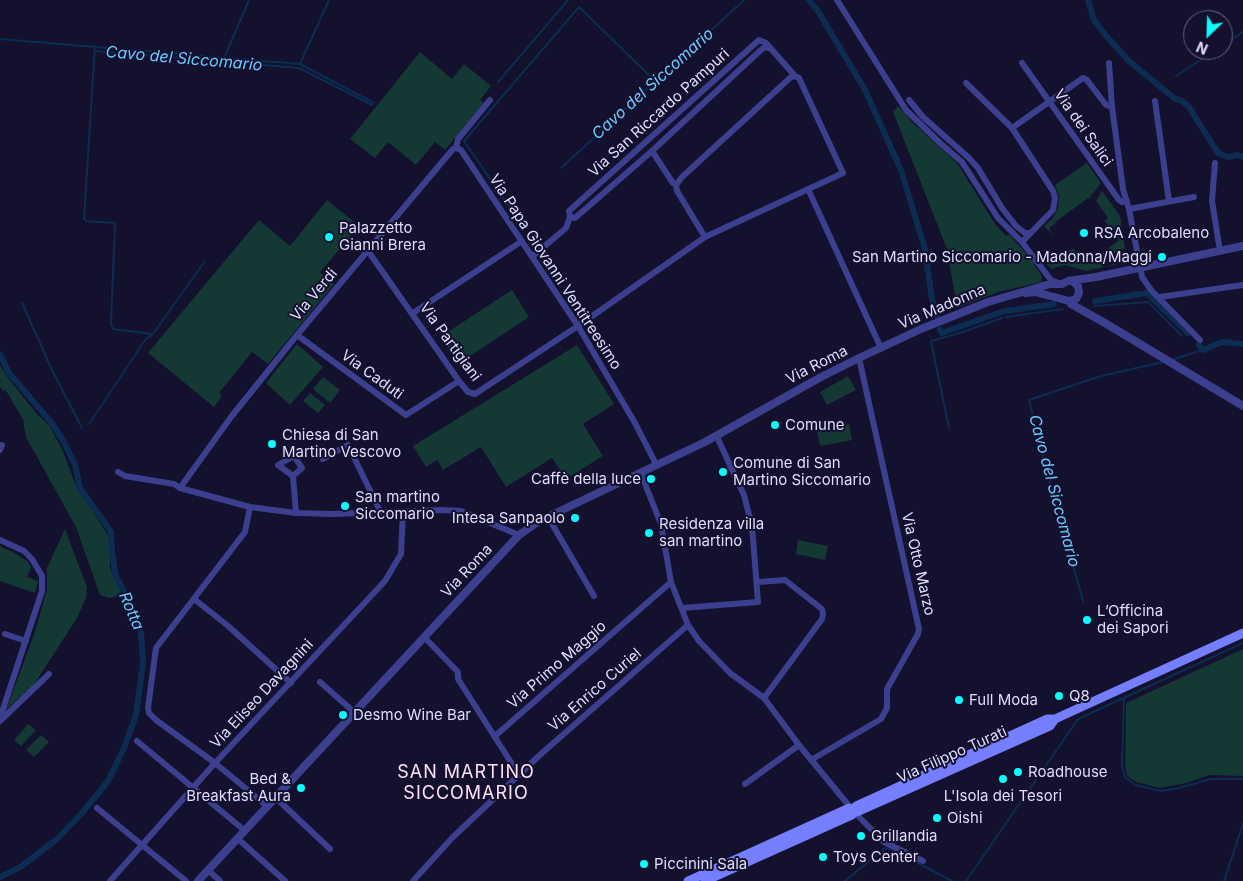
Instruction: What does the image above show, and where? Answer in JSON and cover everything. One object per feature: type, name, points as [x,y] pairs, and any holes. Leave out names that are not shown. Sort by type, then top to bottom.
[{"type":"main road","name":"Via Filippo Turati","points":[[688,881],[1050,726],[1055,719],[1243,634]]},
{"type":"main road","name":"Via Filippo Turati","points":[[705,881],[854,810]]},
{"type":"street","points":[[837,0],[906,110],[962,162],[998,218],[1022,242],[1051,280],[1062,284]]},
{"type":"street","name":"Via San Riccardo Pampuri","points":[[533,256],[566,228],[570,217],[569,211],[759,40],[766,43],[771,49]]},
{"type":"street","name":"Via San Riccardo Pampuri","points":[[570,217],[575,218],[650,153],[762,49],[766,47],[771,49]]},
{"type":"street","points":[[578,326],[705,237],[843,173],[799,78],[771,49]]},
{"type":"street","name":"Via dei Salici","points":[[1022,63],[1119,200],[1122,202],[1127,201]]},
{"type":"street","points":[[1109,64],[1112,108],[1123,189],[1129,209],[1139,268],[1146,283],[1200,340]]},
{"type":"street","points":[[676,185],[682,177],[791,77],[795,76]]},
{"type":"street","points":[[1012,128],[1084,78],[1088,80],[1106,105],[1112,108]]},
{"type":"street","points":[[966,84],[1012,128],[1051,186],[1055,198],[1053,210],[1022,242]]},
{"type":"street","name":"Via Verdi","points":[[180,488],[230,416],[453,149],[456,148],[458,139],[490,100]]},
{"type":"street","points":[[909,100],[923,117],[978,168],[1002,208],[1016,226],[1025,233],[1030,233]]},
{"type":"street","points":[[1155,101],[1169,201]]},
{"type":"street","points":[[652,137],[658,144]]},
{"type":"street","points":[[640,146],[650,153]]},
{"type":"street","name":"Via Papa Giovanni Ventitreesimo","points":[[456,148],[462,150],[578,326],[635,423],[657,466]]},
{"type":"street","name":"Via San Riccardo Pampuri","points":[[650,153],[676,185],[677,191],[705,237]]},
{"type":"street","points":[[1215,163],[1212,201],[1220,250]]},
{"type":"street","points":[[808,189],[881,348]]},
{"type":"street","points":[[1129,209],[1194,197]]},
{"type":"street","points":[[1015,235],[1016,226]]},
{"type":"street","points":[[413,313],[522,241]]},
{"type":"street","points":[[1013,294],[1043,285],[1062,284],[1243,246]]},
{"type":"street","name":"Via Partigiani","points":[[368,251],[468,392],[475,394],[578,326]]},
{"type":"street","points":[[1043,285],[1047,274]]},
{"type":"street","points":[[1065,300],[1076,299],[1085,282],[1096,277]]},
{"type":"street","points":[[1072,281],[1075,283],[1089,313]]},
{"type":"street","points":[[1062,284],[1059,289],[1065,300]]},
{"type":"street","points":[[1160,297],[1243,285]]},
{"type":"street","points":[[1013,294],[1035,292],[1065,300],[1243,406]]},
{"type":"street","name":"Via Madonna","points":[[881,348],[921,329],[1013,294]]},
{"type":"street","name":"Via Caduti","points":[[297,335],[406,415],[459,381]]},
{"type":"street","name":"Via Roma","points":[[198,881],[519,535],[548,517],[657,466],[821,377],[881,348]]},
{"type":"street","name":"Via Otto Marzo","points":[[812,760],[880,719],[886,708],[887,689],[920,629],[859,358]]},
{"type":"street","points":[[682,608],[758,602],[758,582],[752,526],[744,495],[716,435]]},
{"type":"street","points":[[323,459],[348,445],[382,512]]},
{"type":"street","points":[[118,472],[125,476],[174,484],[180,488],[250,507],[296,513],[461,511],[519,535]]},
{"type":"street","points":[[641,474],[661,524],[671,582],[688,625],[699,641],[730,673],[764,698],[799,745],[884,842],[923,861]]},
{"type":"street","points":[[293,476],[296,513]]},
{"type":"street","points":[[250,507],[245,532],[156,648],[150,690],[150,713],[156,720],[214,763],[267,806]]},
{"type":"street","name":"Via Eliseo Davagnini","points":[[111,880],[194,788],[214,763],[386,581],[401,554],[404,512]]},
{"type":"street","points":[[548,517],[594,596]]},
{"type":"street","points":[[0,540],[24,551],[32,559],[42,576],[42,591],[0,720]]},
{"type":"street","points":[[758,582],[785,580],[822,610],[823,614],[822,620],[764,698]]},
{"type":"street","name":"Via Primo Maggio","points":[[495,736],[671,582]]},
{"type":"street","points":[[194,599],[227,625],[291,683]]},
{"type":"street","name":"Via Enrico Curiel","points":[[413,881],[452,838],[519,775],[688,625]]},
{"type":"street","points":[[5,634],[26,641]]},
{"type":"street","points":[[424,637],[458,672],[458,679],[519,775]]},
{"type":"street","points":[[0,720],[49,674]]},
{"type":"street","points":[[320,682],[354,712]]},
{"type":"street","points":[[137,741],[244,830]]},
{"type":"street","points":[[745,784],[799,745]]},
{"type":"street","points":[[275,797],[330,849]]},
{"type":"street","points":[[96,808],[186,881]]},
{"type":"street","points":[[237,838],[285,881]]},
{"type":"street","points":[[208,870],[220,881]]},
{"type":"green space","points":[[420,52],[452,79],[464,64],[491,86],[480,100],[484,103],[445,150],[435,142],[416,165],[388,142],[375,158],[350,139]]},
{"type":"green space","points":[[898,106],[913,123],[957,163],[995,224],[1006,236],[1009,234],[1035,264],[1042,276],[1041,282],[998,292],[957,308],[947,249],[893,112]]},
{"type":"green space","points":[[1087,163],[1101,183],[1090,199],[1088,198],[1049,228],[1053,235],[1044,226],[1052,219],[1058,208],[1059,197],[1055,185]]},
{"type":"green space","points":[[1102,191],[1120,216],[1125,249],[1119,250],[1111,256],[1107,249],[1119,240],[1105,221],[1108,218],[1096,201]]},
{"type":"green space","points":[[327,200],[359,226],[320,272],[334,284],[268,364],[252,352],[219,393],[222,396],[214,407],[148,353],[259,220],[290,246]]},
{"type":"green space","points":[[1073,248],[1085,264],[1095,257],[1103,267],[1113,264],[1121,255],[1130,254],[1131,261],[1086,271],[1065,265],[1051,269],[1043,260],[1052,254],[1057,260]]},
{"type":"green space","points":[[512,290],[529,317],[458,364],[440,337]]},
{"type":"green space","points":[[297,344],[323,367],[290,405],[266,383]]},
{"type":"green space","points":[[577,345],[614,404],[583,424],[603,456],[566,479],[552,458],[506,487],[481,447],[443,470],[437,460],[426,467],[413,446]]},
{"type":"green space","points":[[0,365],[37,414],[49,425],[62,449],[75,483],[107,534],[110,543],[110,568],[122,595],[109,598],[100,595],[76,527],[26,437],[24,421],[5,389],[4,392],[0,387]]},
{"type":"green space","points":[[848,376],[856,390],[827,405],[820,392]]},
{"type":"green space","points":[[323,377],[340,390],[330,403],[313,389]]},
{"type":"green space","points":[[310,393],[325,405],[318,413],[303,401]]},
{"type":"green space","points":[[849,424],[852,440],[820,446],[817,431]]},
{"type":"green space","points":[[65,529],[87,587],[86,598],[77,618],[33,686],[6,710],[35,632],[47,589],[47,568]]},
{"type":"green space","points":[[798,540],[828,546],[825,560],[796,554]]},
{"type":"green space","points":[[0,546],[27,561],[31,567],[27,577],[38,581],[35,593],[0,581]]},
{"type":"green space","points":[[1243,649],[1243,776],[1209,775],[1186,783],[1160,788],[1136,782],[1127,776],[1125,763],[1126,703]]},
{"type":"green space","points":[[28,724],[36,730],[21,746],[14,740]]},
{"type":"green space","points":[[41,735],[49,742],[34,757],[26,750]]},
{"type":"waterway","name":"Cavo del Siccomario","points":[[225,56],[249,0]]},
{"type":"waterway","name":"Cavo del Siccomario","points":[[300,64],[329,0]]},
{"type":"waterway","points":[[498,82],[568,0]]},
{"type":"waterway","name":"Cavo del Siccomario","points":[[561,168],[744,0]]},
{"type":"waterway","points":[[809,0],[818,11],[865,90],[901,170],[925,249],[932,299],[937,317]]},
{"type":"waterway","points":[[1088,0],[1094,20],[1108,38],[1129,61],[1174,98],[1182,101],[1189,107],[1218,153],[1228,157],[1238,155],[1243,157]]},
{"type":"waterway","points":[[512,211],[464,141],[579,7],[656,82]]},
{"type":"waterway","name":"Cavo del Siccomario","points":[[1233,38],[1243,32]]},
{"type":"waterway","name":"Cavo del Siccomario","points":[[0,39],[300,64],[374,103]]},
{"type":"waterway","name":"Cavo del Siccomario","points":[[95,46],[84,218],[86,221],[115,223],[111,324],[113,329],[153,334]]},
{"type":"waterway","name":"Cavo del Siccomario","points":[[95,51],[299,68],[372,105]]},
{"type":"waterway","name":"Cavo del Siccomario","points":[[1176,76],[1201,60]]},
{"type":"waterway","name":"Cavo del Siccomario","points":[[89,424],[145,340],[153,334],[205,261]]},
{"type":"waterway","points":[[1095,301],[1147,293],[1188,333]]},
{"type":"waterway","name":"Cavo del Siccomario","points":[[1094,306],[1148,302],[1182,336]]},
{"type":"waterway","name":"Cavo del Siccomario","points":[[22,303],[52,370],[82,428]]},
{"type":"waterway","points":[[1005,311],[1054,304]]},
{"type":"waterway","name":"Cavo del Siccomario","points":[[1006,317],[1063,309]]},
{"type":"waterway","points":[[940,330],[942,333],[1001,312]]},
{"type":"waterway","name":"Cavo del Siccomario","points":[[949,428],[931,341],[1002,318]]},
{"type":"waterway","points":[[1199,345],[1203,350],[1222,342],[1243,344]]},
{"type":"waterway","name":"Cavo del Siccomario","points":[[1174,359],[1203,350]]},
{"type":"waterway","name":"Rotta","points":[[0,354],[9,373],[51,422],[64,442],[75,465],[80,488],[111,532],[116,577],[129,600],[141,632],[143,663],[136,715],[124,748],[108,781],[82,813],[57,839],[22,866],[0,877]]},
{"type":"waterway","name":"Cavo del Siccomario","points":[[1083,601],[1029,400],[1101,376],[1163,362]]},
{"type":"waterway","name":"Cavo del Siccomario","points":[[966,881],[1078,719],[1243,643]]},
{"type":"waterway","name":"Cavo del Siccomario","points":[[1124,699],[1122,766],[1125,777],[1135,785],[1161,791],[1211,779],[1243,779]]},
{"type":"waterway","name":"Cavo del Siccomario","points":[[1224,881],[1243,824]]},
{"type":"waterway","points":[[845,881],[885,848],[891,849],[952,881]]},
{"type":"place","name":"RSA Arcobaleno","points":[[1084,233]]},
{"type":"place","name":"Palazzetto Gianni Brera","points":[[329,237]]},
{"type":"place","name":"San Martino Siccomario - Madonna/Maggi","points":[[1162,257]]},
{"type":"place","name":"Comune","points":[[775,425]]},
{"type":"place","name":"Chiesa di San Martino Vescovo","points":[[272,444]]},
{"type":"place","name":"Comune di San Martino Siccomario","points":[[723,472]]},
{"type":"place","name":"Caffè della luce","points":[[651,479]]},
{"type":"place","name":"San martino Siccomario","points":[[345,506]]},
{"type":"place","name":"Intesa Sanpaolo","points":[[575,518]]},
{"type":"place","name":"Residenza villa san martino","points":[[649,533]]},
{"type":"place","name":"L’Officina dei Sapori","points":[[1087,620]]},
{"type":"place","name":"Q8","points":[[1059,696]]},
{"type":"place","name":"Full Moda","points":[[959,700]]},
{"type":"place","name":"Desmo Wine Bar","points":[[343,715]]},
{"type":"place","name":"Roadhouse","points":[[1018,772]]},
{"type":"place","name":"L'Isola dei Tesori","points":[[1003,779]]},
{"type":"place","name":"Bed & Breakfast Aura","points":[[301,788]]},
{"type":"place","name":"Oishi","points":[[937,818]]},
{"type":"place","name":"Grillandia","points":[[861,836]]},
{"type":"place","name":"Toys Center","points":[[823,857]]},
{"type":"place","name":"Piccinini Sala","points":[[644,864]]},
{"type":"district","name":"SAN MARTINO SICCOMARIO","points":[[466,783]]}]
